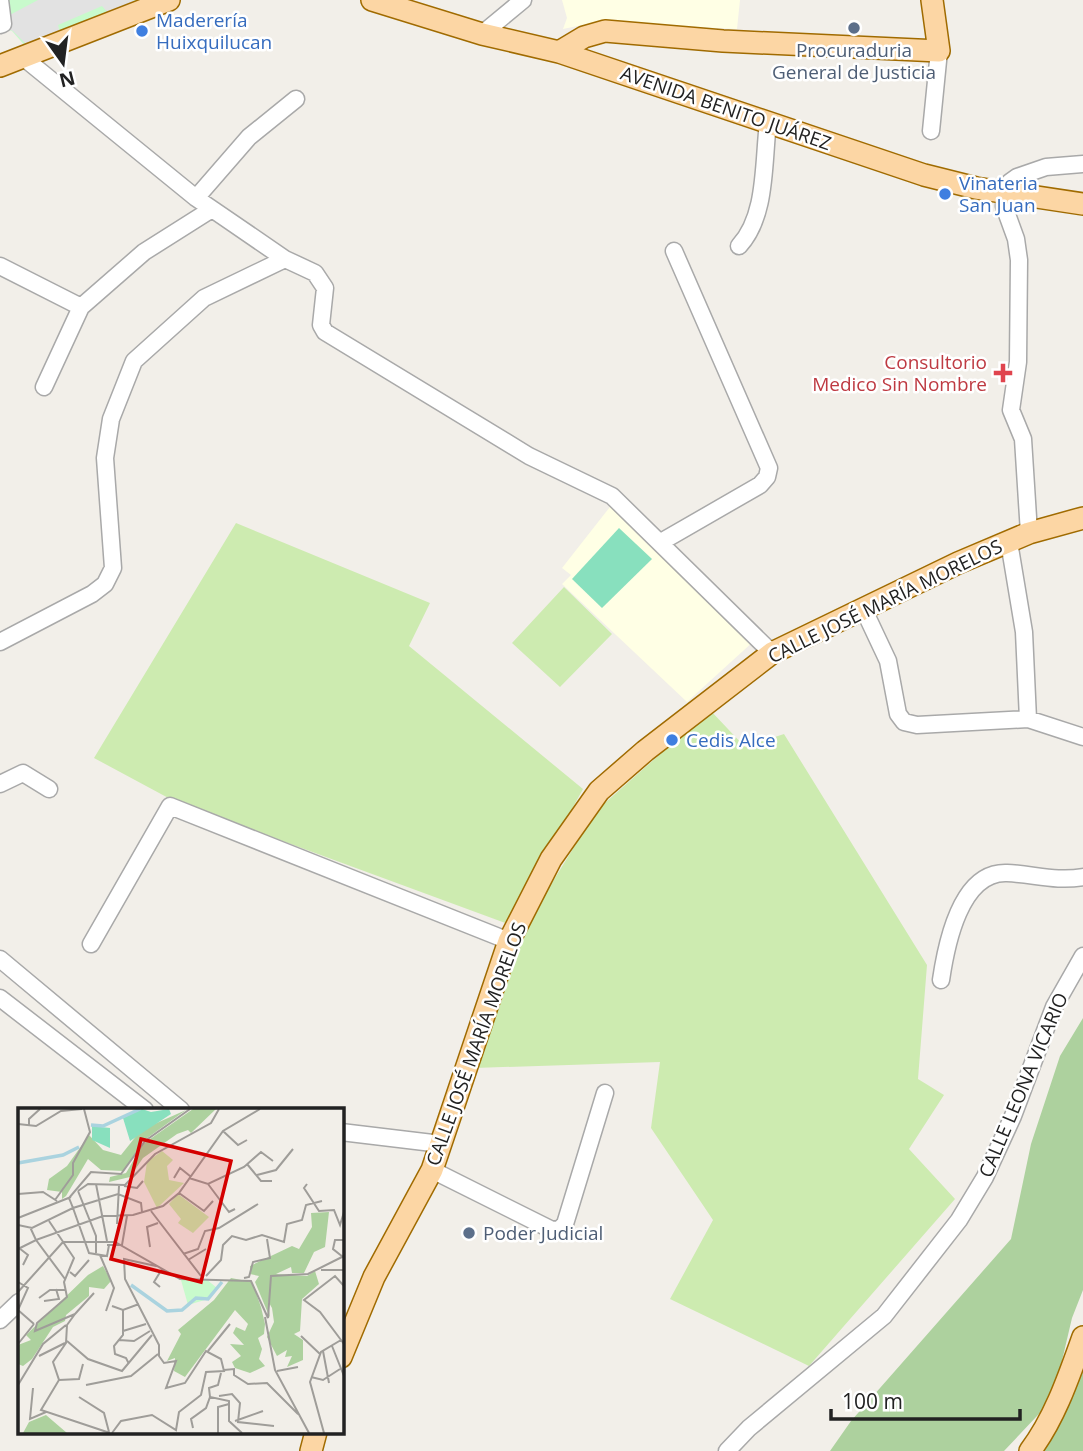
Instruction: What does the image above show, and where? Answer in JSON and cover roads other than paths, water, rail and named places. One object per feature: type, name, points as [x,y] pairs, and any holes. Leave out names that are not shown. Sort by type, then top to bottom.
[{"type":"main road","points":[[0,66],[169,0]]},
{"type":"main road","name":"AVENIDA BENITO JUÁREZ","points":[[372,0],[482,34],[559,52],[924,175],[1005,192],[1083,204]]},
{"type":"main road","points":[[559,52],[584,37],[605,31],[723,41],[939,51],[932,0]]},
{"type":"main road","name":"CALLE JOSÉ MARÍA MORELOS","points":[[343,1352],[374,1277],[432,1170],[509,941],[551,859],[599,792],[645,751],[772,653],[958,563],[1029,533],[1083,518]]},
{"type":"main road","points":[[1030,1451],[1040,1438],[1065,1388],[1083,1337]]},
{"type":"main road","points":[[311,1451],[315,1434]]},
{"type":"street","points":[[0,25],[3,24],[1,0]]},
{"type":"street","points":[[482,34],[523,0]]},
{"type":"street","points":[[931,131],[939,51]]},
{"type":"street","points":[[24,58],[196,198],[285,259],[315,273],[325,288],[321,325],[325,332],[529,456],[612,496],[772,653]]},
{"type":"street","points":[[196,198],[249,137],[296,99]]},
{"type":"street","points":[[739,246],[751,233],[758,206],[768,124]]},
{"type":"street","points":[[1029,533],[1023,439],[1011,410],[1018,362],[1020,260],[1016,239],[1004,206],[1005,192],[1010,182],[1017,177],[1046,167],[1083,163]]},
{"type":"street","points":[[44,387],[81,307],[144,252],[212,209]]},
{"type":"street","points":[[661,542],[760,485],[767,477],[769,468],[674,251]]},
{"type":"street","points":[[0,642],[92,594],[105,584],[113,568],[105,458],[111,419],[134,361],[204,299],[285,259]]},
{"type":"street","points":[[0,266],[81,307]]},
{"type":"street","points":[[1009,542],[1024,632],[1028,719]]},
{"type":"street","points":[[864,610],[888,661],[898,714],[904,722],[917,725],[1028,719],[1083,737]]},
{"type":"street","points":[[0,784],[23,773],[49,789]]},
{"type":"street","points":[[91,944],[170,806],[509,941]]},
{"type":"street","points":[[941,981],[953,921],[977,884],[991,875],[1005,873],[1053,880],[1083,877]]},
{"type":"street","name":"CALLE LEONA VICARIO","points":[[727,1451],[749,1429],[884,1316],[960,1220],[985,1177],[1013,1116],[1054,1007],[1083,956]]},
{"type":"street","points":[[0,959],[179,1108]]},
{"type":"street","points":[[0,998],[142,1107],[156,1088]]},
{"type":"street","points":[[432,1170],[552,1230],[560,1229],[565,1224],[605,1093]]},
{"type":"street","points":[[343,1132],[441,1144]]},
{"type":"street","points":[[0,1320],[18,1303]]},
{"type":"place","name":"Procuraduria General de Justicia","points":[[854,28]]},
{"type":"place","name":"Maderería Huixquilucan","points":[[142,31]]},
{"type":"place","name":"Vinateria San Juan","points":[[945,194]]},
{"type":"place","name":"Consultorio Medico Sin Nombre","points":[[1003,373]]},
{"type":"place","name":"Cedis Alce","points":[[672,740]]},
{"type":"place","name":"Poder Judicial","points":[[469,1233]]}]
